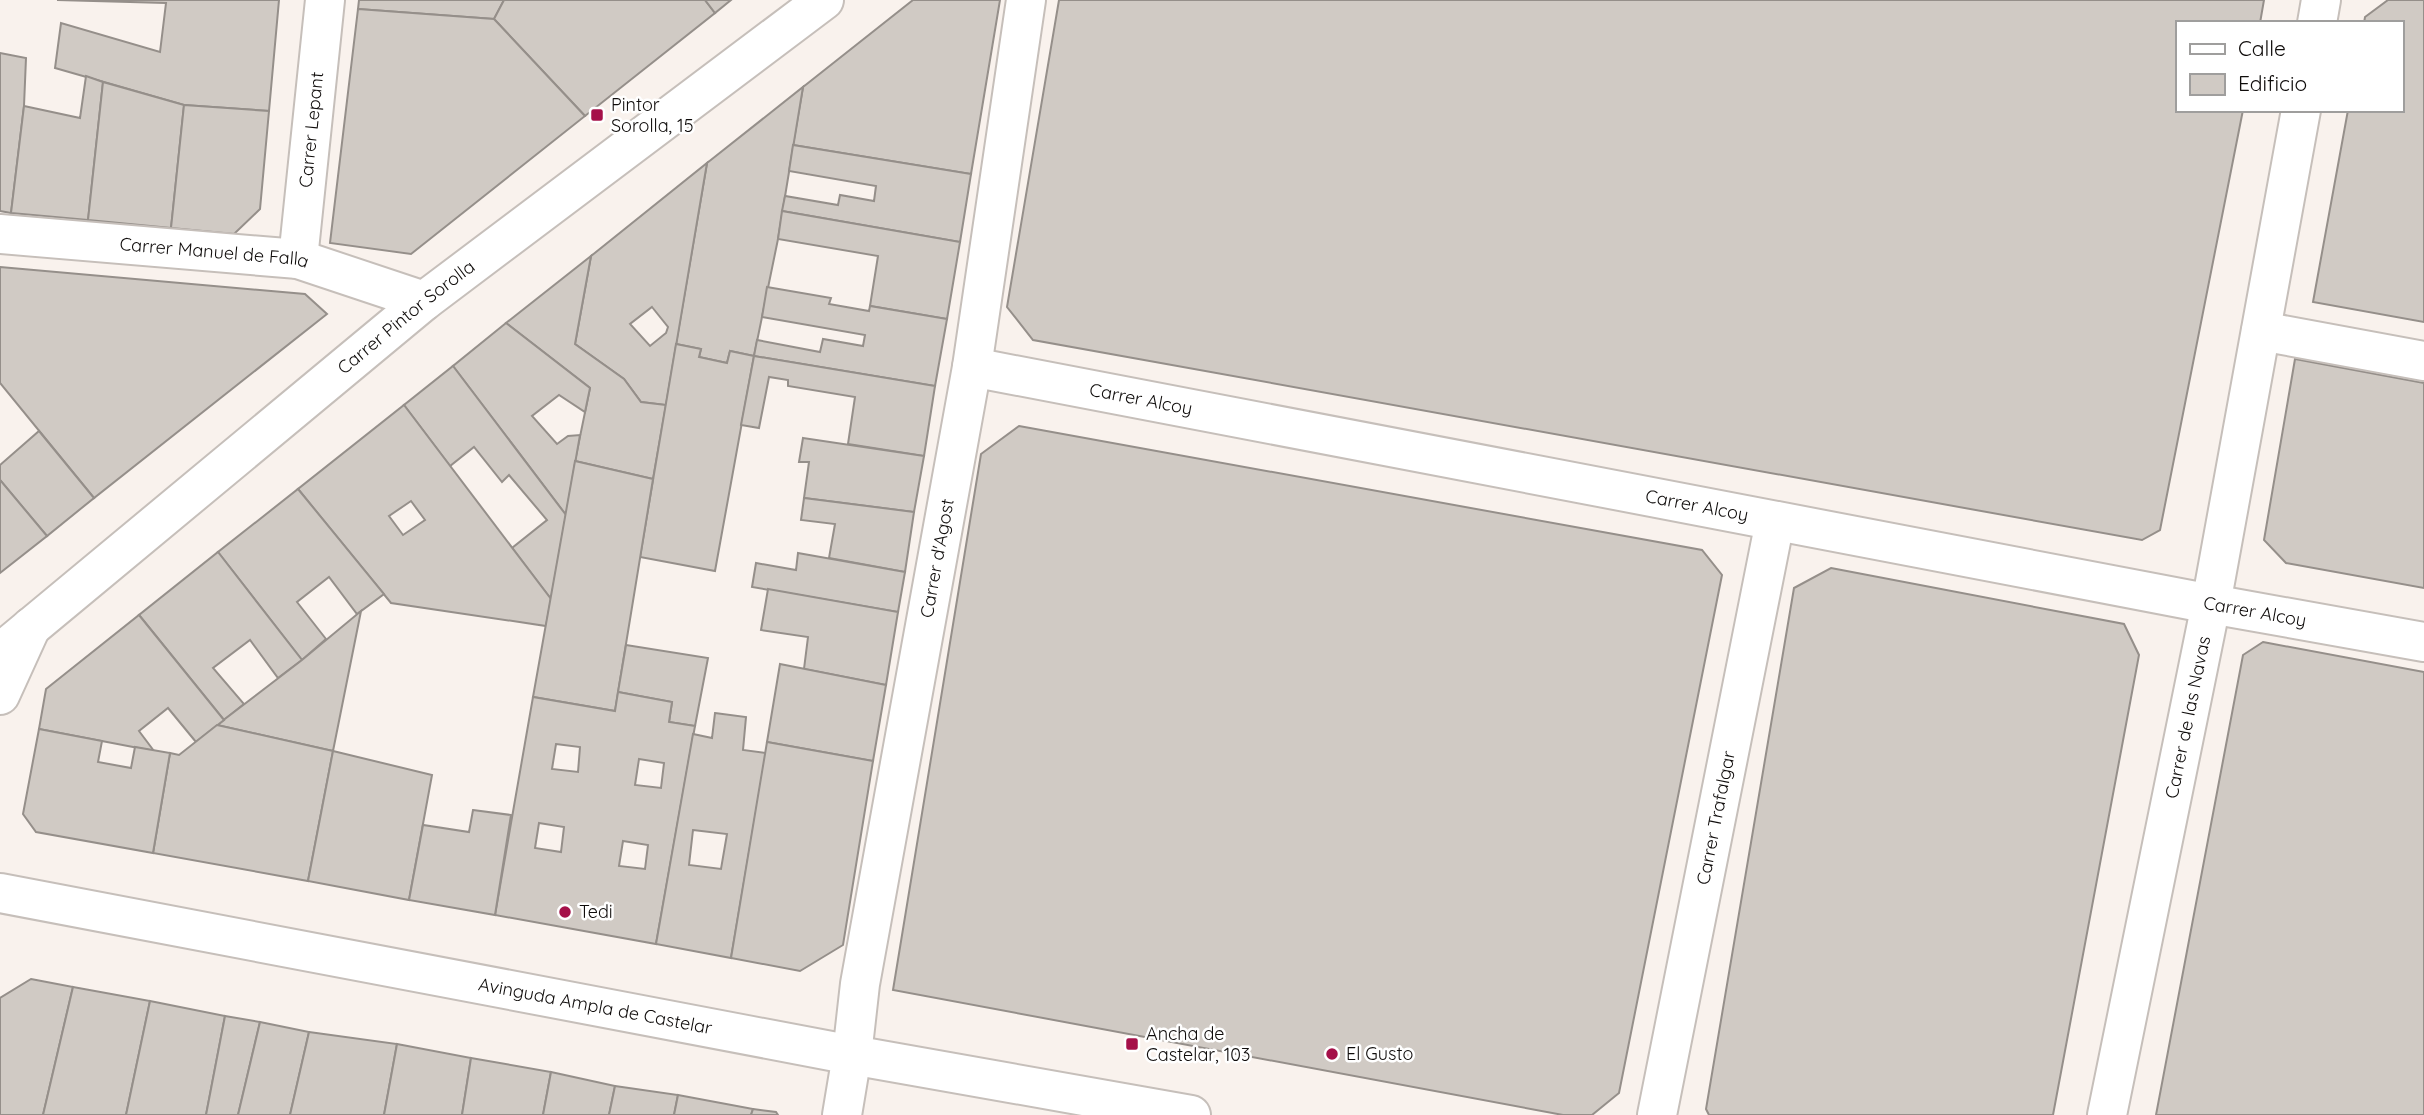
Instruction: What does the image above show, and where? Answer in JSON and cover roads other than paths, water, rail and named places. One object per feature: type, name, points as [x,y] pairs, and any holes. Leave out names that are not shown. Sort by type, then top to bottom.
[{"type":"street","name":"Carrer Lepant","points":[[298,259],[325,0]]},
{"type":"street","name":"Carrer Pintor Sorolla","points":[[0,653],[424,301],[824,0]]},
{"type":"street","name":"Carrer d'Agost","points":[[842,1115],[863,971],[972,367],[1026,0]]},
{"type":"street","points":[[2317,21],[2321,0]]},
{"type":"street","name":"Carrer de las Navas","points":[[2107,1115],[2211,604],[2301,112]]},
{"type":"street","name":"Carrer Manuel de Falla","points":[[0,234],[298,259],[424,301]]},
{"type":"street","points":[[2261,331],[2424,361]]},
{"type":"street","name":"Carrer Alcoy","points":[[972,367],[2211,604],[2424,642]]},
{"type":"street","name":"Carrer Trafalgar","points":[[1657,1115],[1775,521]]},
{"type":"street","points":[[0,695],[31,627]]},
{"type":"street","name":"Avinguda Ampla de Castelar","points":[[0,893],[852,1055],[1191,1115]]},
{"type":"place","name":"Pintor Sorolla, 15","points":[[597,115]]},
{"type":"place","name":"Tedi","points":[[565,912]]},
{"type":"place","name":"Ancha de Castelar, 103","points":[[1132,1044]]},
{"type":"place","name":"El Gusto","points":[[1332,1054]]}]
